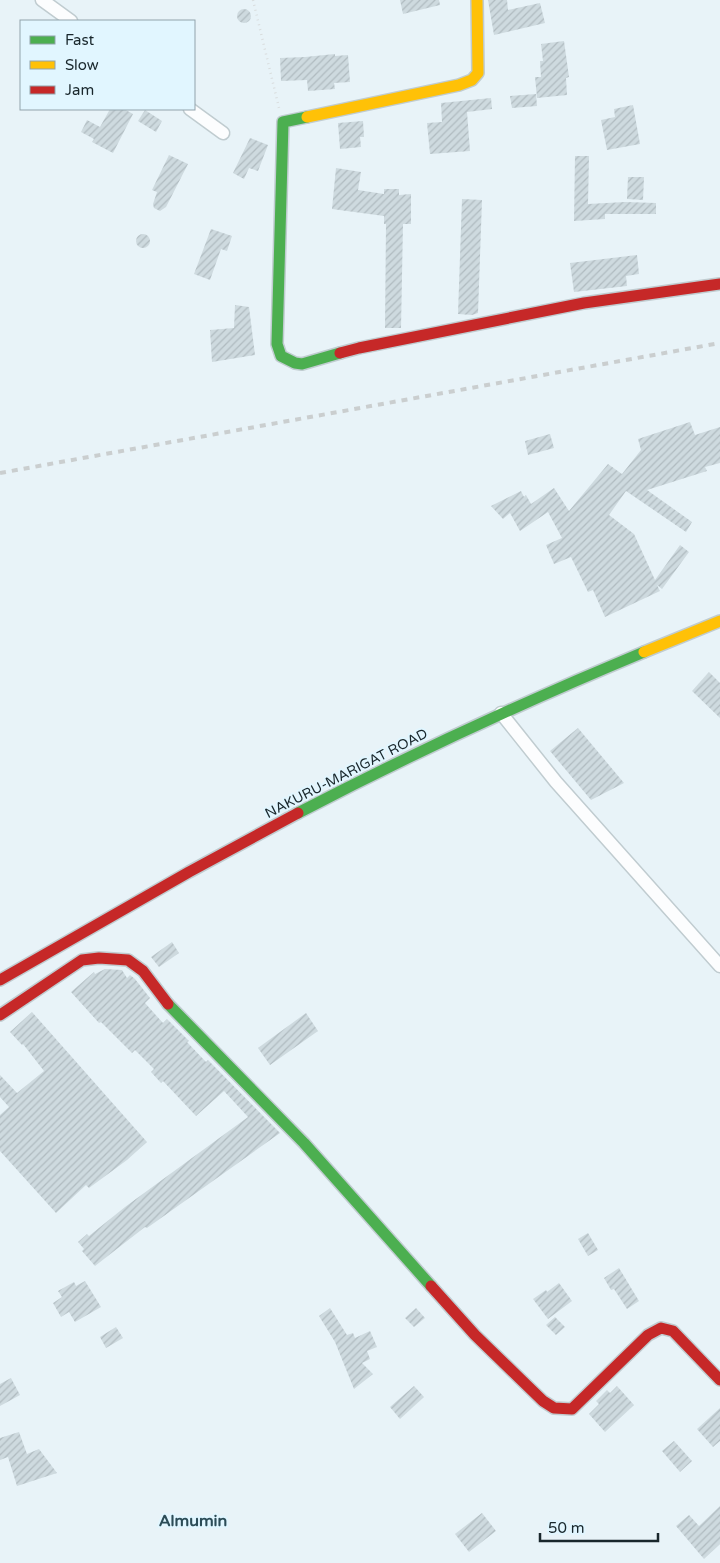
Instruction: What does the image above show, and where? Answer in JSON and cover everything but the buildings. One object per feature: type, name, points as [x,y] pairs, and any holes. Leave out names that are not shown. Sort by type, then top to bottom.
[{"type":"street","points":[[42,0],[70,20]]},
{"type":"street","points":[[478,0],[478,74],[472,80],[459,85],[283,122],[277,344],[281,356],[294,363],[302,364],[359,348],[575,305],[720,284]]},
{"type":"street","points":[[191,110],[223,133]]},
{"type":"street","name":"NAKURU-MARIGAT ROAD","points":[[0,980],[131,903],[382,770],[501,713],[609,666],[720,621]]},
{"type":"street","points":[[501,713],[556,782],[720,966]]},
{"type":"street","points":[[0,1015],[82,960],[99,958],[128,960],[144,972],[168,1004],[304,1143],[475,1335],[543,1401],[554,1408],[572,1409],[648,1335],[661,1328],[673,1330],[720,1380]]},
{"type":"path","points":[[253,0],[283,122]]},
{"type":"railway","points":[[0,473],[720,343]]},
{"type":"traffic: fast","points":[[307,117],[283,122],[277,344],[281,356],[295,363],[302,364],[340,353]]},
{"type":"traffic: fast","points":[[298,813],[469,729],[644,652]]},
{"type":"traffic: fast","points":[[168,1004],[304,1143],[431,1286]]},
{"type":"traffic: slow","points":[[307,117],[459,85],[472,80],[478,73],[477,0]]},
{"type":"traffic: slow","points":[[644,652],[720,621]]},
{"type":"traffic: jam","points":[[340,353],[584,303],[720,284]]},
{"type":"traffic: jam","points":[[0,980],[189,872],[298,813]]},
{"type":"traffic: jam","points":[[0,1015],[82,960],[99,958],[128,960],[143,971],[168,1004]]},
{"type":"traffic: jam","points":[[431,1286],[475,1335],[543,1401],[554,1408],[572,1409],[648,1335],[661,1328],[673,1331],[720,1380]]},
{"type":"district","name":"Almumin","points":[[193,1520]]}]
